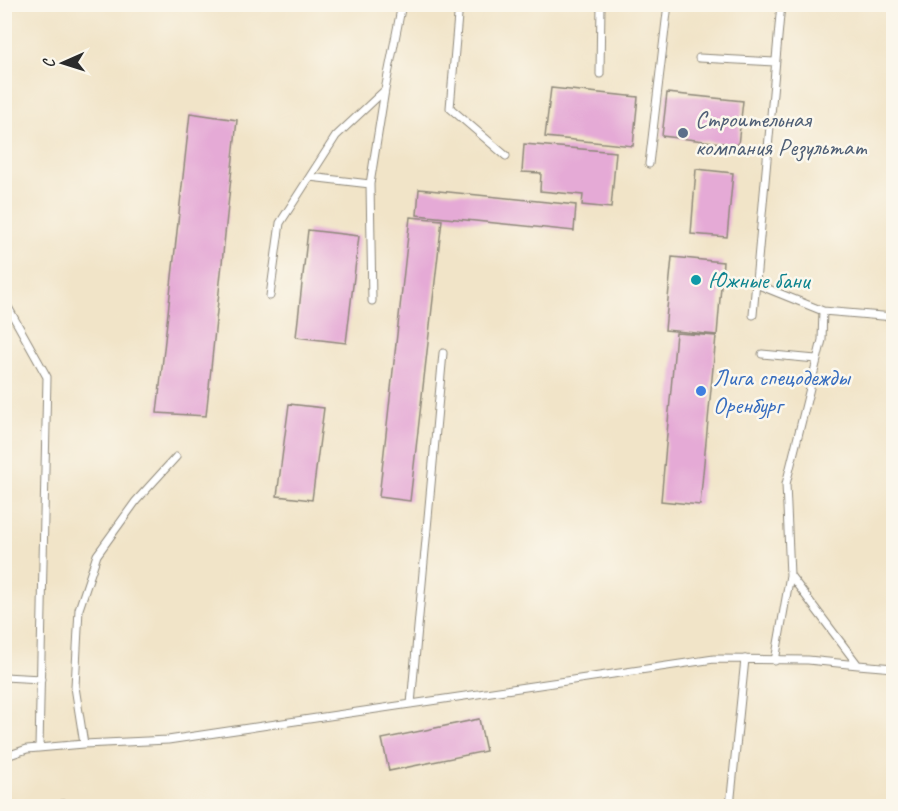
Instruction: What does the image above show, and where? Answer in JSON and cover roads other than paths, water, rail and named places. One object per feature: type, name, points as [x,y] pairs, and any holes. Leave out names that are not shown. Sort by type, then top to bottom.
[{"type":"lane","points":[[372,301],[370,184],[402,4]]},
{"type":"lane","points":[[459,4],[450,108],[506,156]]},
{"type":"lane","points":[[600,74],[602,4]]},
{"type":"lane","points":[[649,164],[669,4]]},
{"type":"lane","points":[[753,315],[781,4]]},
{"type":"lane","points":[[699,58],[775,62]]},
{"type":"lane","points":[[270,296],[280,223],[336,136],[385,90]]},
{"type":"lane","points":[[309,177],[370,184]]},
{"type":"lane","points":[[756,284],[823,311],[894,317]]},
{"type":"lane","points":[[4,300],[47,377],[39,748]]},
{"type":"lane","points":[[775,661],[790,575],[786,484],[822,340],[823,311]]},
{"type":"lane","points":[[411,704],[443,353]]},
{"type":"lane","points":[[762,354],[816,359]]},
{"type":"lane","points":[[84,744],[75,687],[79,609],[97,555],[136,501],[177,457]]},
{"type":"lane","points":[[790,575],[858,665]]},
{"type":"lane","points":[[4,757],[39,748],[168,740],[714,659],[807,660],[894,668]]},
{"type":"lane","points":[[730,807],[745,659]]},
{"type":"lane","points":[[4,677],[41,679]]},
{"type":"place","name":"Строительная компания Результат","points":[[683,133]]},
{"type":"place","name":"Южные бани","points":[[696,280]]},
{"type":"place","name":"Лига спецодежды Оренбург","points":[[701,391]]}]
